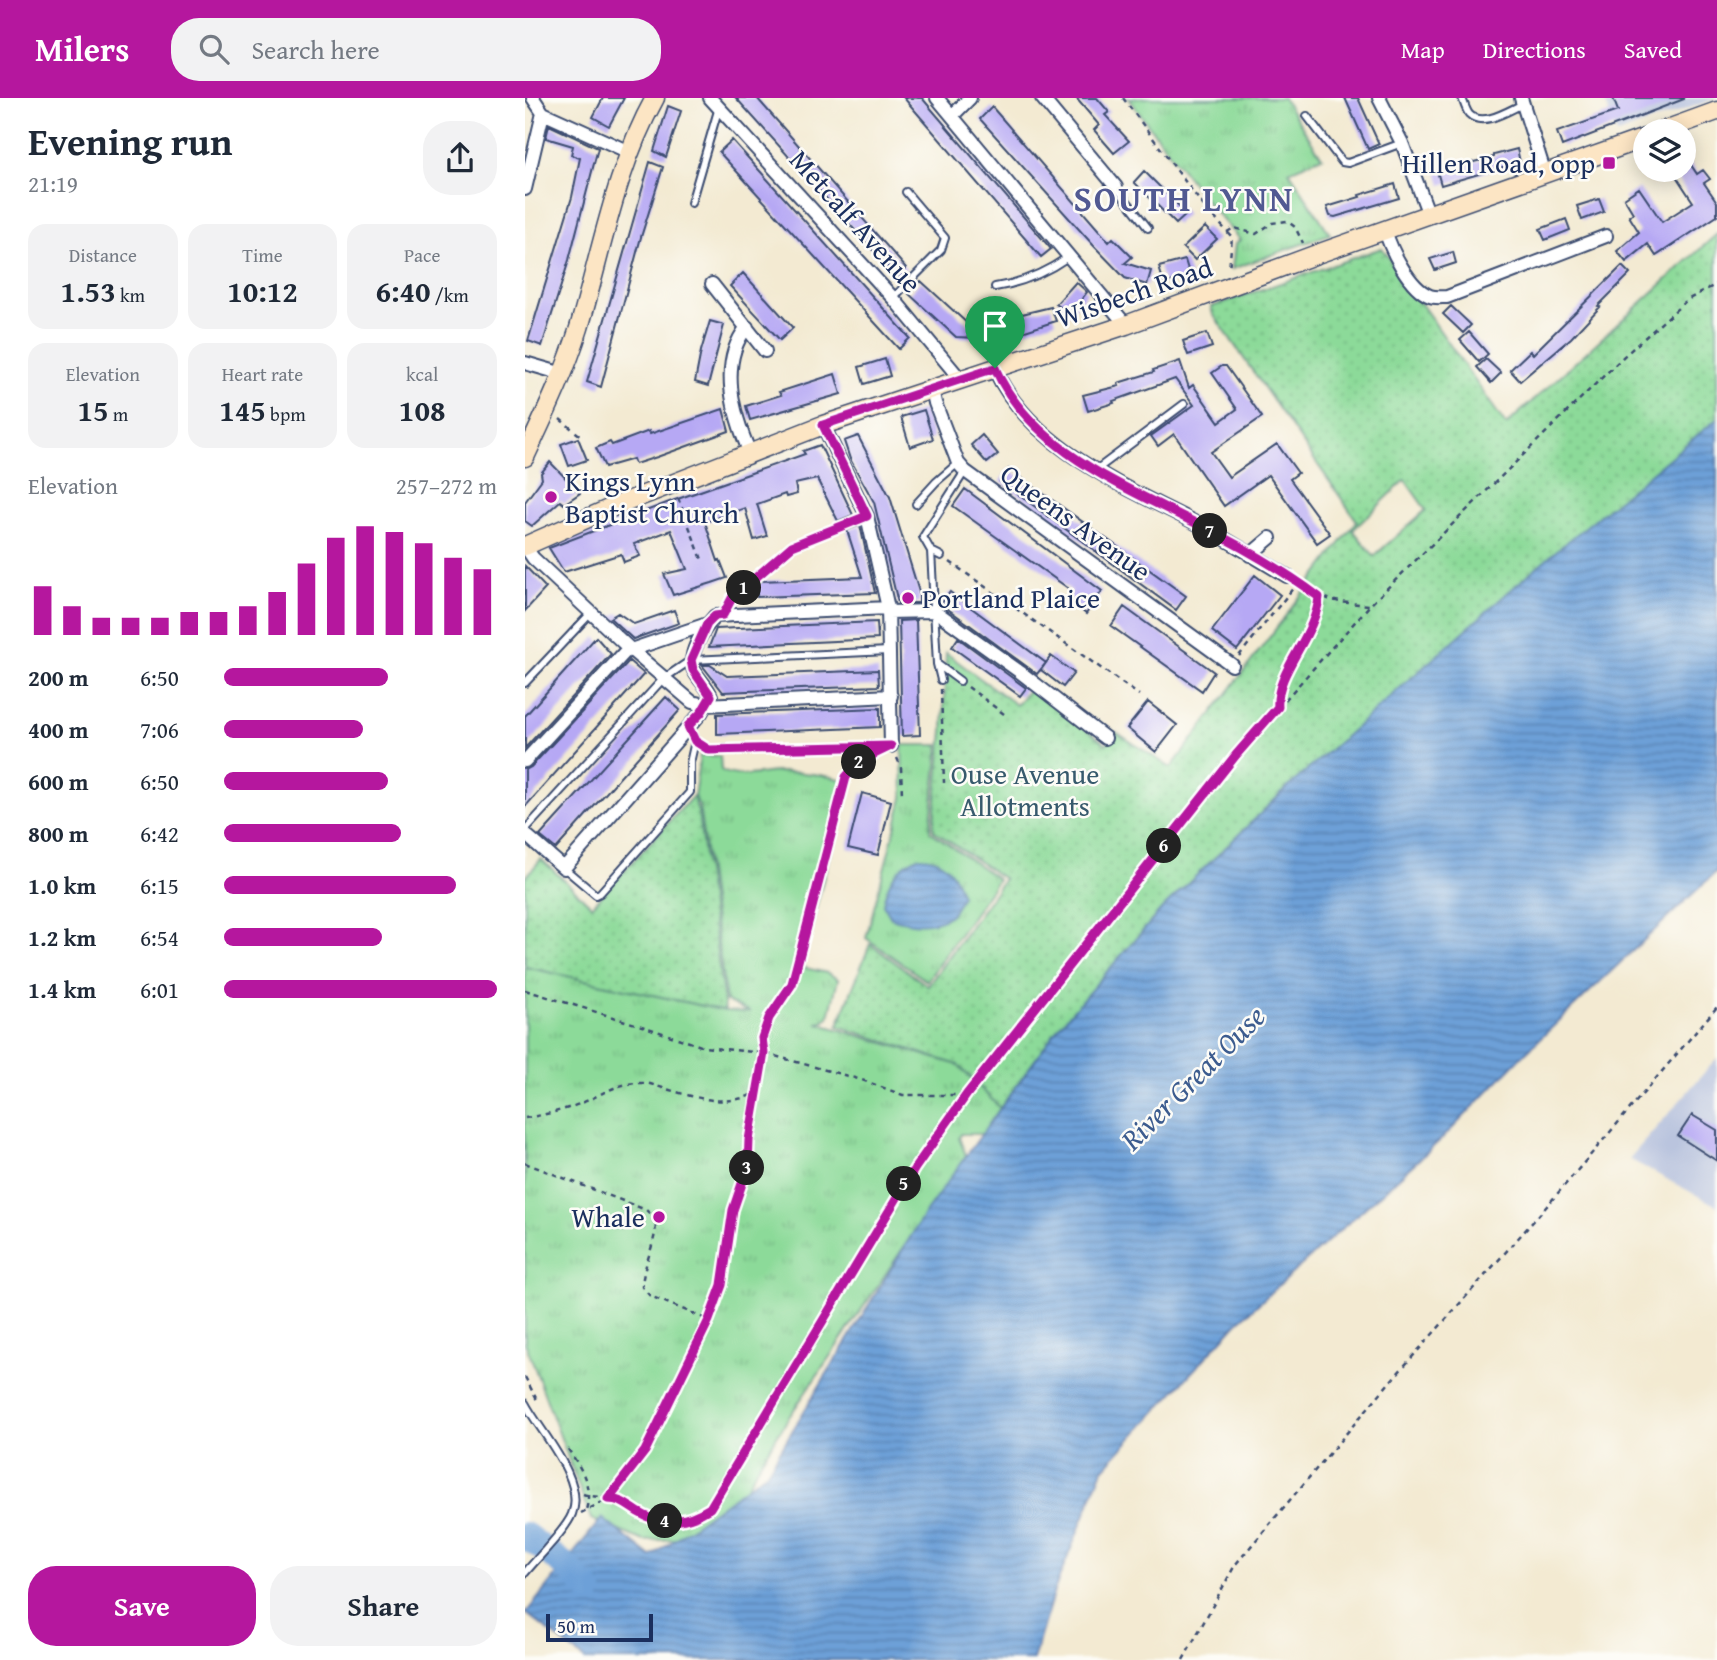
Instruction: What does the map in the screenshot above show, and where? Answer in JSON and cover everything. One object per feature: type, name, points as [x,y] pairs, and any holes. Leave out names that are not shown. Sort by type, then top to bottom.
[{"type":"street","points":[[533,98],[543,113],[629,152]]},
{"type":"street","points":[[525,457],[563,374],[629,152],[655,98]]},
{"type":"street","points":[[937,98],[1126,324]]},
{"type":"street","points":[[952,116],[970,98]]},
{"type":"street","points":[[1042,98],[1116,187]]},
{"type":"street","points":[[1379,98],[1402,143],[1429,215]]},
{"type":"street","points":[[1522,101],[1545,174]]},
{"type":"street","name":"Metcalf Avenue","points":[[715,102],[893,298],[961,380]]},
{"type":"street","points":[[1695,119],[1717,111]]},
{"type":"street","points":[[525,189],[543,113]]},
{"type":"street","name":"Wisbech Road","points":[[525,546],[613,508],[823,425],[1126,324],[1633,142]]},
{"type":"street","points":[[1385,230],[1394,255],[1420,291],[1436,298],[1459,292],[1607,236]]},
{"type":"street","points":[[712,284],[765,351]]},
{"type":"street","points":[[747,327],[739,337],[729,369],[729,381],[750,453]]},
{"type":"street","points":[[525,363],[563,374]]},
{"type":"street","points":[[995,368],[1013,402],[1068,453],[1094,471],[1213,532],[1293,579]]},
{"type":"street","name":"Queens Avenue","points":[[932,389],[961,467],[1232,665]]},
{"type":"street","points":[[823,425],[867,516],[888,610],[891,746]]},
{"type":"street","points":[[1250,555],[1270,538]]},
{"type":"street","points":[[525,546],[533,558],[629,649],[692,702],[705,705],[891,696]]},
{"type":"street","points":[[525,832],[564,868],[711,696],[693,670],[691,660],[707,624],[715,616],[935,611],[1105,738]]},
{"type":"street","points":[[525,761],[629,649],[707,624]]},
{"type":"lane","points":[[1462,98],[1469,113],[1477,119],[1489,119],[1522,101]]},
{"type":"lane","points":[[691,202],[715,102]]},
{"type":"lane","points":[[1307,116],[1342,162],[1348,163],[1402,143]]},
{"type":"lane","points":[[1116,187],[1148,228]]},
{"type":"lane","points":[[893,298],[941,250],[946,238],[906,192]]},
{"type":"lane","points":[[995,288],[1048,271],[1068,257]]},
{"type":"lane","points":[[1094,471],[1184,404]]},
{"type":"lane","points":[[916,504],[936,482],[961,467]]},
{"type":"lane","points":[[941,680],[937,664],[931,551],[923,537],[961,467]]},
{"type":"lane","points":[[723,615],[732,598],[792,546],[867,516]]},
{"type":"lane","points":[[931,551],[941,556]]},
{"type":"lane","points":[[525,683],[591,613]]},
{"type":"lane","points":[[525,832],[663,679],[691,660],[889,651]]},
{"type":"lane","points":[[937,664],[960,681]]},
{"type":"lane","points":[[688,726],[695,741],[709,750],[891,746]]},
{"type":"lane","points":[[564,868],[596,895],[600,893],[690,792],[690,763],[695,741]]},
{"type":"lane","points":[[525,1403],[569,1475],[575,1491],[572,1516],[525,1573]]},
{"type":"path","points":[[1123,98],[1202,204],[1232,237],[1230,273]]},
{"type":"path","points":[[1227,232],[1234,228],[1256,234],[1272,223],[1287,221],[1295,227],[1305,248]]},
{"type":"path","points":[[575,1491],[593,1497],[619,1500],[643,1516],[660,1521],[687,1520],[710,1508],[909,1176],[967,1094],[1236,755],[1370,605],[1662,320],[1687,300],[1717,284]]},
{"type":"path","points":[[555,415],[582,437]]},
{"type":"path","points":[[677,495],[703,562]]},
{"type":"path","points":[[941,556],[1139,695]]},
{"type":"path","points":[[1232,665],[1293,579],[1319,597],[1370,605]]},
{"type":"path","points":[[1278,707],[1277,693],[1314,622],[1319,597]]},
{"type":"path","points":[[941,680],[944,783]]},
{"type":"path","points":[[960,681],[1005,715]]},
{"type":"path","points":[[585,1512],[608,1499],[645,1451],[709,1320],[722,1285],[733,1210],[748,1166],[749,1140],[764,1053],[762,1038],[769,1018],[792,984],[846,777],[860,761],[891,746],[901,767],[902,796]]},
{"type":"path","points":[[525,990],[704,1047],[764,1053],[862,1080],[903,1095],[967,1094]]},
{"type":"path","points":[[1183,1660],[1235,1565],[1389,1383],[1537,1218],[1717,1007]]},
{"type":"path","points":[[525,1118],[548,1114],[583,1102],[618,1085],[644,1083],[708,1100],[730,1101],[757,1092]]},
{"type":"path","points":[[525,1163],[646,1210],[656,1219],[656,1229],[643,1273],[642,1287],[650,1296],[709,1320]]},
{"type":"shaded area","points":[[1603,98],[1717,98],[1659,119],[1633,119],[1633,128],[1617,134]]},
{"type":"shaded area","points":[[1717,1058],[1717,1206],[1629,1159]]},
{"type":"green space","points":[[1128,98],[1283,98],[1322,157],[1289,171],[1330,234],[1232,269],[1235,244],[1240,240],[1206,201]]},
{"type":"green space","name":"Ouse Avenue Allotments","points":[[1717,234],[1717,419],[1540,565],[1286,789],[1163,908],[1061,1024],[1000,1108],[958,1065],[838,1026],[870,944],[928,986],[1004,879],[933,830],[943,731],[946,653],[1016,705],[1032,686],[1106,744],[1116,732],[1171,768],[1357,521],[1213,314],[1211,307],[1382,248],[1506,425]],"holes":[[[1405,480],[1426,510],[1374,556],[1353,530]]]},
{"type":"green space","points":[[902,745],[939,745],[930,831],[998,879],[927,981],[866,938],[903,798]]},
{"type":"green space","points":[[700,755],[720,756],[721,770],[734,775],[781,772],[848,781],[801,967],[827,973],[838,979],[829,1017],[824,1022],[817,1023],[958,1065],[1000,1108],[982,1134],[961,1134],[959,1138],[966,1155],[789,1417],[756,1469],[735,1510],[691,1538],[644,1541],[591,1519],[525,1342],[525,967],[725,1011],[750,1012],[726,1001],[699,806],[694,796]]},
{"type":"green space","points":[[693,796],[698,812],[725,1011],[525,967],[525,878],[541,859],[592,906]]},
{"type":"water","name":"River Great Ouse","points":[[1717,419],[1717,871],[1525,1053],[1446,1135],[1237,1323],[1103,1469],[1054,1591],[1033,1660],[585,1660],[526,1613],[602,1518],[651,1557],[767,1472],[925,1213],[1061,1024],[1163,908],[1286,789],[1539,565]]},
{"type":"water","points":[[918,857],[935,859],[942,863],[952,873],[962,896],[949,916],[935,922],[913,923],[891,918],[883,904],[887,888],[894,876],[904,865]]},
{"type":"building","points":[[603,98],[624,98],[609,126],[593,117]]},
{"type":"building","points":[[736,98],[757,98],[906,268],[897,277]]},
{"type":"building","points":[[904,98],[922,98],[1051,249],[1041,257]]},
{"type":"building","points":[[1076,98],[1097,98],[1109,112],[1105,115],[1129,141],[1114,153],[1094,130],[1099,125]]},
{"type":"building","points":[[1345,98],[1358,98],[1379,144],[1368,149]]},
{"type":"building","points":[[1613,98],[1684,99],[1562,146],[1557,132],[1618,111]]},
{"type":"building","points":[[668,106],[681,111],[666,157],[654,151]]},
{"type":"building","points":[[992,107],[1109,242],[1113,238],[1132,257],[1125,263],[1151,271],[1147,285],[1125,278],[980,119]]},
{"type":"building","points":[[549,125],[598,148],[569,260],[542,346],[528,341],[572,197],[580,158],[571,155],[573,146],[546,138]]},
{"type":"building","points":[[732,140],[910,338],[899,349],[719,152]]},
{"type":"building","points":[[1517,149],[1520,162],[1441,185],[1437,171]]},
{"type":"building","points":[[650,162],[663,167],[641,237],[601,387],[587,382]]},
{"type":"building","points":[[1703,170],[1710,179],[1704,183],[1717,202],[1717,216],[1656,256],[1648,244],[1626,262],[1617,251],[1639,232],[1629,216],[1633,213],[1624,198],[1639,188],[1662,222],[1693,202],[1680,182],[1696,182],[1696,172]]},
{"type":"building","points":[[1144,171],[1187,214],[1176,224],[1134,182]]},
{"type":"building","points":[[1395,184],[1399,198],[1335,217],[1330,216],[1327,207]]},
{"type":"building","points":[[1599,199],[1604,212],[1582,220],[1577,206]]},
{"type":"building","points":[[1566,219],[1570,230],[1545,240],[1540,229]]},
{"type":"building","points":[[1205,227],[1217,239],[1195,260],[1183,248]]},
{"type":"building","points":[[1453,252],[1456,263],[1435,270],[1430,259]]},
{"type":"building","points":[[1185,260],[1190,276],[1164,284],[1159,267]]},
{"type":"building","points":[[1622,266],[1630,274],[1571,338],[1520,381],[1510,370],[1530,351],[1533,354]]},
{"type":"building","points":[[743,273],[793,328],[780,340],[730,286]]},
{"type":"building","points":[[921,281],[969,325],[1000,327],[997,320],[1051,307],[1056,321],[1000,339],[956,337],[909,294]]},
{"type":"building","points":[[1076,282],[1087,292],[1070,314],[1056,304]]},
{"type":"building","points":[[1451,306],[1471,325],[1463,333],[1443,314]]},
{"type":"building","points":[[710,321],[724,325],[708,386],[695,382]]},
{"type":"building","points":[[1469,332],[1488,354],[1479,362],[1460,340]]},
{"type":"building","points":[[1207,333],[1212,347],[1188,355],[1183,341]]},
{"type":"building","points":[[885,359],[890,376],[864,384],[859,367]]},
{"type":"building","points":[[1486,359],[1501,373],[1491,383],[1477,367]]},
{"type":"building","points":[[1180,361],[1189,388],[1193,385],[1219,422],[1237,409],[1212,373],[1222,366],[1226,366],[1262,417],[1211,452],[1229,477],[1277,444],[1298,473],[1290,479],[1330,534],[1317,543],[1268,475],[1224,506],[1174,434],[1158,446],[1151,436],[1194,405],[1175,379],[1088,411],[1083,395],[1119,386],[1118,383]]},
{"type":"building","points":[[835,374],[841,394],[750,420],[746,406]]},
{"type":"building","points":[[723,409],[729,431],[635,464],[633,459],[605,467],[596,448],[649,431],[650,434]]},
{"type":"building","points":[[924,410],[933,439],[910,447],[901,417]]},
{"type":"building","points":[[982,435],[998,454],[987,463],[971,445]]},
{"type":"building","points":[[858,436],[890,497],[919,592],[919,603],[898,603],[874,502],[850,459],[844,441]]},
{"type":"building","points":[[578,438],[587,460],[569,466],[561,444]]},
{"type":"building","points":[[820,445],[853,515],[838,521],[817,479],[795,484],[797,494],[786,497],[785,494],[757,504],[767,536],[754,540],[745,508],[705,522],[718,561],[720,560],[727,578],[673,595],[664,574],[687,569],[671,530],[634,544],[640,556],[624,562],[621,554],[564,572],[549,548],[805,454],[803,451]]},
{"type":"building","name":"Kings Lynn Baptist Church","points":[[550,462],[580,493],[564,504],[560,501],[532,526],[525,521],[525,502],[542,479],[541,473]]},
{"type":"building","points":[[1009,469],[1186,596],[1176,610],[1000,481]]},
{"type":"building","points":[[965,489],[1102,591],[1086,614],[1067,599],[1072,591],[953,506]]},
{"type":"building","points":[[860,525],[875,593],[757,597],[757,584],[760,581],[862,577],[847,530]]},
{"type":"building","points":[[525,566],[546,588],[525,611]]},
{"type":"building","points":[[1255,575],[1280,595],[1237,650],[1212,631]]},
{"type":"building","points":[[950,592],[1046,663],[1037,674],[941,604]]},
{"type":"building","points":[[1124,607],[1214,672],[1202,691],[1111,626]]},
{"type":"building","points":[[674,610],[679,623],[633,639],[610,618],[618,613],[634,624]]},
{"type":"building","points":[[916,620],[920,735],[902,736],[899,621]]},
{"type":"building","points":[[877,622],[878,639],[709,647],[716,629]]},
{"type":"building","points":[[596,637],[611,654],[525,748],[525,716]]},
{"type":"building","points":[[958,638],[1026,688],[1020,696],[952,647]]},
{"type":"building","points":[[1051,656],[1074,673],[1063,687],[1041,670]]},
{"type":"building","points":[[629,661],[644,674],[525,807],[525,770],[531,767]]},
{"type":"building","points":[[702,665],[710,665],[727,676],[878,670],[879,686],[723,692]]},
{"type":"building","points":[[666,697],[680,710],[556,849],[540,836]]},
{"type":"building","points":[[1148,702],[1177,725],[1156,752],[1127,728]]},
{"type":"building","points":[[880,708],[880,727],[717,734],[717,714]]},
{"type":"building","points":[[862,793],[891,801],[878,855],[848,848]]},
{"type":"building","points":[[1692,1115],[1717,1130],[1717,1161],[1678,1136]]},
{"type":"waterway","points":[[525,1535],[565,1565],[590,1591]]},
{"type":"place","name":"Hillen Road, opp","points":[[1609,163]]},
{"type":"place","name":"Kings Lynn Baptist Church","points":[[551,497]]},
{"type":"place","name":"Portland Plaice","points":[[908,598]]},
{"type":"place","name":"Whale","points":[[659,1217]]},
{"type":"district","name":"SOUTH LYNN","points":[[1184,199]]},
{"type":"route","points":[[995,368],[1013,402],[1068,453],[1094,471],[1213,532],[1319,597],[1314,622],[1277,693],[1278,707],[1236,755],[1085,944],[967,1094],[909,1176],[710,1508],[679,1522],[660,1521],[643,1516],[619,1500],[608,1499],[645,1451],[709,1320],[722,1285],[733,1210],[748,1166],[749,1140],[764,1053],[762,1038],[769,1018],[792,984],[846,777],[860,761],[891,746],[709,750],[695,741],[688,726],[701,713],[711,696],[693,670],[691,660],[707,624],[715,616],[723,615],[732,598],[792,546],[867,516],[823,425],[995,368]]}]
